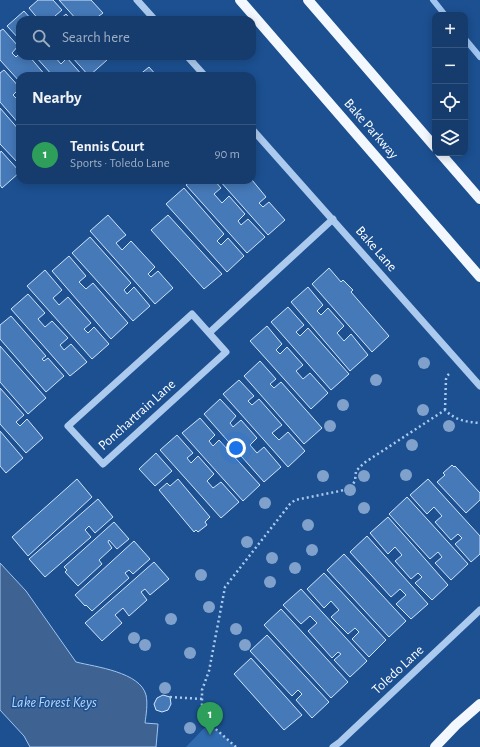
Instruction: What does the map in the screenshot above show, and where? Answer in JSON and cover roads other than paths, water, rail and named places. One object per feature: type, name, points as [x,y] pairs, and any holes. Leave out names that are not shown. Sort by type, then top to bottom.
[{"type":"main road","name":"Bake Parkway","points":[[240,0],[254,16]]},
{"type":"main road","points":[[308,0],[432,144]]},
{"type":"main road","name":"Bake Parkway","points":[[256,18],[480,277]]},
{"type":"main road","points":[[443,156],[480,199]]},
{"type":"main road","points":[[435,747],[456,725],[480,704]]},
{"type":"street","points":[[137,0],[151,16]]},
{"type":"street","points":[[191,60],[201,72]]},
{"type":"street","name":"Bake Lane","points":[[256,133],[480,386]]},
{"type":"street","points":[[209,333],[333,219]]},
{"type":"street","name":"Ponchartrain Lane","points":[[192,314],[209,333],[226,352],[102,464],[68,426],[192,314]]},
{"type":"street","name":"Toledo Lane","points":[[334,747],[480,610]]},
{"type":"water","name":"Lake Forest Keys","points":[[0,563],[26,591],[76,662],[116,672],[135,681],[142,687],[147,698],[145,723],[158,724],[156,747],[30,747],[24,736],[0,710]]},
{"type":"waterway","points":[[433,0],[443,12]]},
{"type":"waterway","points":[[468,43],[480,57]]},
{"type":"place","name":"Tennis Court","points":[[210,735]]}]
